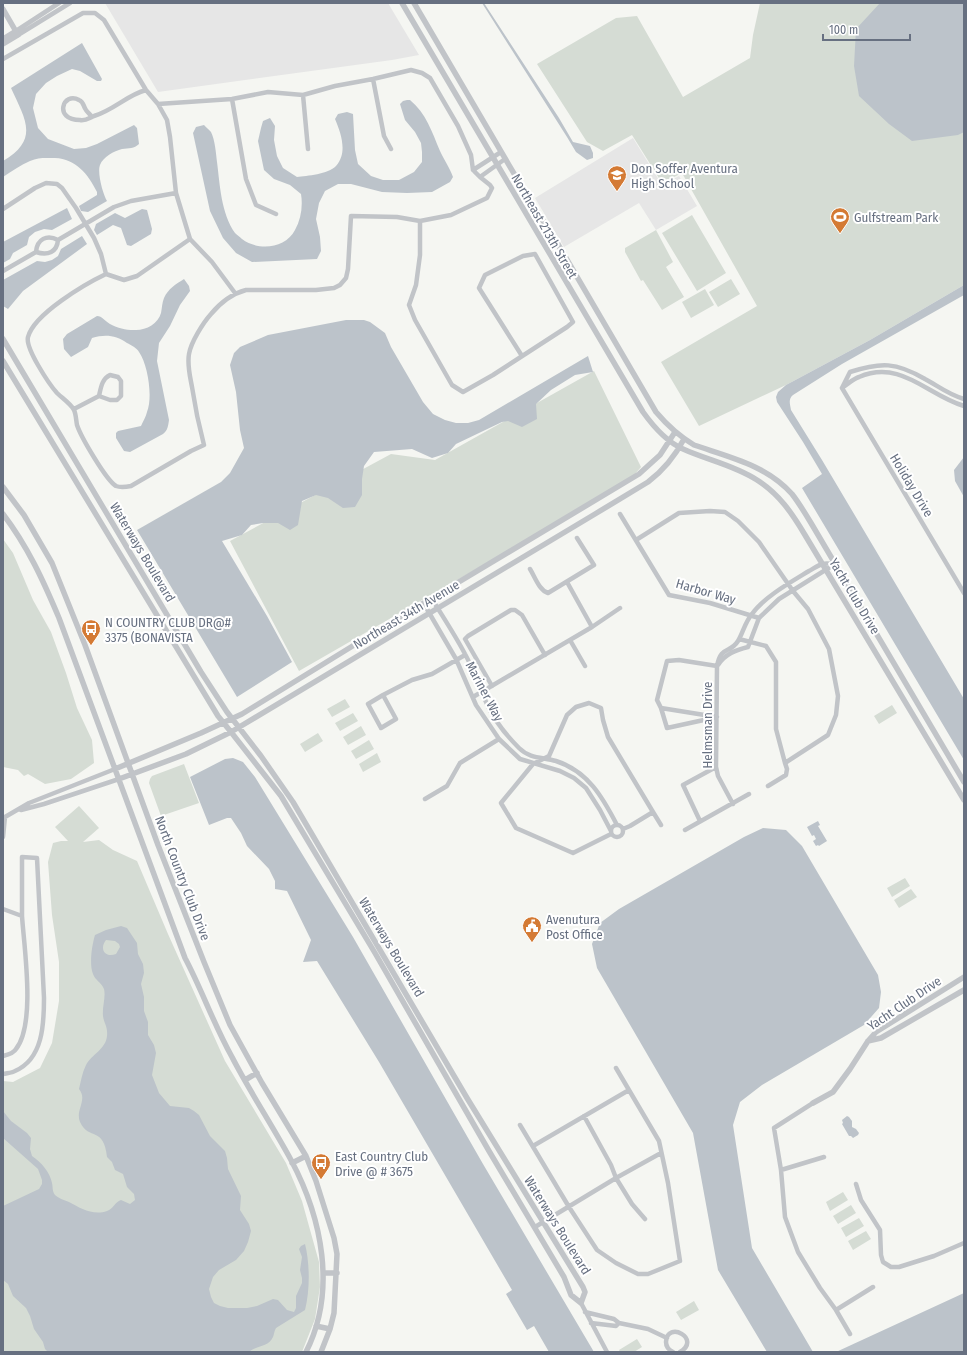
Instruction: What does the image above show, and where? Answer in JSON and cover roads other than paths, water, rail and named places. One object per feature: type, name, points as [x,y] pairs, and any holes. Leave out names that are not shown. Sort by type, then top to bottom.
[{"type":"street","points":[[3,44],[59,3]]},
{"type":"street","points":[[3,39],[17,33],[70,3]]},
{"type":"street","name":"Northeast 213th Street","points":[[402,3],[642,412],[655,428],[681,448]]},
{"type":"street","name":"Northeast 213th Street","points":[[414,3],[533,206],[552,234],[648,402],[656,412],[684,439]]},
{"type":"street","points":[[3,10],[17,33]]},
{"type":"street","points":[[3,60],[83,13],[94,13],[104,20],[146,90],[158,104],[167,120],[176,193],[190,239],[212,262],[234,293]]},
{"type":"street","points":[[158,104],[232,99],[268,92],[303,95],[335,86],[410,70],[422,73],[430,78],[458,126],[471,155],[473,170],[492,188],[487,198],[450,215],[420,221],[397,217],[351,216],[348,269],[346,278],[340,285],[334,288],[316,290],[246,290],[234,293],[218,306],[207,318],[191,344],[188,356],[188,368],[198,423],[204,445],[131,486],[123,488],[116,486],[109,479],[85,441],[77,425],[74,409],[56,392],[39,366],[29,348],[27,340],[34,325],[72,293],[106,274],[124,280],[137,276],[190,239]]},
{"type":"street","points":[[373,79],[384,136],[391,149]]},
{"type":"street","points":[[92,116],[78,99],[70,98],[65,102],[63,109],[64,115],[70,120],[81,121],[104,113],[137,92],[146,90]]},
{"type":"street","points":[[303,95],[308,149]]},
{"type":"street","points":[[232,99],[246,179],[256,205],[276,214]]},
{"type":"street","points":[[473,170],[501,152]]},
{"type":"street","points":[[480,177],[506,159]]},
{"type":"street","points":[[3,209],[35,188],[46,183],[57,184],[62,188],[86,224],[101,254],[106,274]]},
{"type":"street","points":[[58,240],[114,207],[131,201],[176,193]]},
{"type":"street","points":[[420,221],[420,255],[416,285],[409,305],[415,320],[452,385],[463,392],[493,375],[567,327],[573,322],[535,254],[523,256],[485,275],[479,288],[522,356]]},
{"type":"street","points":[[36,252],[40,241],[46,237],[53,237],[58,240]]},
{"type":"street","points":[[3,271],[36,252],[42,254],[54,250],[58,246],[58,240]]},
{"type":"street","name":"Waterways Boulevard","points":[[3,339],[201,672],[232,719],[294,802],[465,1094],[583,1287],[585,1292],[580,1303],[571,1295],[564,1277],[489,1152],[375,953],[281,796],[218,716],[3,361]]},
{"type":"street","points":[[842,388],[850,372],[878,365],[890,365],[907,370],[943,390],[964,399]]},
{"type":"street","points":[[842,388],[858,377],[876,372],[884,372],[897,374],[914,380],[948,400],[964,406]]},
{"type":"street","points":[[74,409],[99,396],[110,400],[117,400],[121,396],[121,381],[118,377],[110,375],[106,377],[102,383],[99,396]]},
{"type":"street","name":"Holiday Drive","points":[[842,388],[964,593]]},
{"type":"street","points":[[940,395],[943,390]]},
{"type":"street","name":"Northeast 34th Avenue","points":[[116,769],[232,719],[424,604],[639,474],[657,458],[676,432]]},
{"type":"street","name":"Northeast 34th Avenue","points":[[119,779],[186,754],[239,728],[648,482],[669,463],[681,448],[684,439]]},
{"type":"street","name":"Yacht Club Drive","points":[[684,439],[694,445],[760,469],[778,481],[793,496],[964,782]]},
{"type":"street","name":"Yacht Club Drive","points":[[681,448],[749,475],[769,488],[779,497],[793,514],[964,800]]},
{"type":"street","name":"North Country Club Drive","points":[[3,487],[24,515],[52,563],[85,645],[158,845],[230,1025],[306,1156],[316,1180],[334,1238],[337,1254],[334,1313],[330,1329],[321,1352]]},
{"type":"street","points":[[636,540],[679,513],[710,511],[725,512],[738,521],[759,542],[793,591],[808,609],[829,649],[838,696],[836,715],[828,735],[785,763]]},
{"type":"street","name":"North Country Club Drive","points":[[3,514],[18,534],[39,572],[59,618],[185,958],[205,1004],[232,1057],[292,1163],[312,1210],[322,1251],[324,1273],[321,1303],[316,1326],[306,1352]]},
{"type":"street","name":"Harbor Way","points":[[620,514],[670,596],[710,603],[759,618]]},
{"type":"street","points":[[530,569],[540,587],[548,593],[594,566],[577,538]]},
{"type":"street","name":"Harbor Way","points":[[738,640],[750,615],[758,606],[788,583],[823,564],[835,564]]},
{"type":"street","points":[[749,642],[759,618],[779,599],[835,564]]},
{"type":"street","points":[[567,582],[592,627]]},
{"type":"street","name":"Mariner Way","points":[[432,599],[465,655],[488,706],[506,733],[521,750],[530,756],[555,760],[583,774],[596,789],[617,825]]},
{"type":"street","name":"Mariner Way","points":[[424,604],[456,659],[473,697],[488,724],[499,738],[520,759],[560,771],[574,778],[586,788],[600,810],[611,833]]},
{"type":"street","points":[[473,697],[592,627],[620,608]]},
{"type":"street","points":[[492,686],[465,640],[468,636],[510,610],[515,610],[522,615],[545,655]]},
{"type":"street","points":[[570,640],[585,666]]},
{"type":"street","points":[[738,640],[766,646],[776,662],[776,729],[787,769],[786,775],[768,786]]},
{"type":"street","name":"Helmsman Drive","points":[[733,804],[718,776],[716,767],[717,666],[719,657],[726,650],[732,647],[738,640]]},
{"type":"street","name":"Helmsman Drive","points":[[717,666],[721,660],[732,652],[748,647],[749,642]]},
{"type":"street","points":[[383,695],[396,719],[381,728],[368,704],[383,695],[412,680],[432,674],[465,655]]},
{"type":"street","points":[[717,666],[679,660],[667,661],[657,700],[667,728],[717,717]]},
{"type":"street","points":[[623,829],[617,825],[613,827],[611,833],[573,853],[516,828],[501,803],[533,764],[549,756],[567,715],[576,707],[590,703],[601,708],[608,736],[661,825]]},
{"type":"street","points":[[660,708],[717,717]]},
{"type":"street","points":[[425,799],[447,786],[460,763],[499,738]]},
{"type":"street","points":[[700,821],[683,785],[716,767]]},
{"type":"street","points":[[3,837],[4,818],[15,811],[29,803],[116,769]]},
{"type":"street","points":[[15,811],[52,801],[119,779]]},
{"type":"street","points":[[685,830],[749,794]]},
{"type":"street","points":[[623,829],[653,812]]},
{"type":"street","points":[[611,833],[615,837],[620,838],[623,834],[623,829]]},
{"type":"street","points":[[3,1056],[16,1050],[24,1035],[27,1020],[27,981],[22,916],[22,857],[37,858],[44,998],[44,1018],[41,1038],[35,1052],[24,1065],[15,1071],[3,1074]]},
{"type":"street","points":[[3,909],[22,916]]},
{"type":"street","name":"Yacht Club Drive","points":[[868,1041],[876,1032],[964,977]]},
{"type":"street","name":"Yacht Club Drive","points":[[868,1041],[881,1038],[964,990]]},
{"type":"street","points":[[850,1334],[798,1252],[785,1218],[774,1128],[833,1092],[868,1041]]},
{"type":"street","points":[[520,1125],[569,1207],[597,1250],[616,1263],[638,1274],[648,1274],[680,1261],[668,1182],[659,1141],[616,1068]]},
{"type":"street","points":[[245,1080],[257,1073]]},
{"type":"street","points":[[533,1146],[629,1090]]},
{"type":"street","points":[[584,1116],[612,1165],[616,1178],[632,1204],[645,1219]]},
{"type":"street","points":[[534,1227],[661,1153]]},
{"type":"street","points":[[292,1163],[306,1156]]},
{"type":"street","points":[[780,1170],[824,1157]]},
{"type":"street","points":[[856,1184],[862,1200],[880,1230],[881,1255],[883,1262],[891,1267],[899,1267],[934,1256],[964,1243]]},
{"type":"street","points":[[324,1273],[337,1275]]},
{"type":"street","points":[[836,1310],[873,1287]]},
{"type":"street","points":[[580,1303],[607,1352]]},
{"type":"street","points":[[585,1312],[614,1319],[619,1323],[648,1329],[667,1338]]},
{"type":"street","points":[[591,1322],[616,1326],[619,1323]]},
{"type":"street","points":[[316,1326],[330,1329]]},
{"type":"street","points":[[673,1352],[666,1345],[667,1338],[675,1332],[681,1333],[686,1338],[686,1348],[680,1352]]},
{"type":"place","name":"Don Soffer Aventura High School","points":[[617,192]]},
{"type":"place","name":"Gulfstream Park","points":[[840,234]]},
{"type":"place","name":"N COUNTRY CLUB DR@# 3375 (BONAVISTA","points":[[91,646]]},
{"type":"place","name":"Avenutura Post Office","points":[[532,943]]},
{"type":"place","name":"East Country Club Drive @ # 3675","points":[[321,1180]]}]
